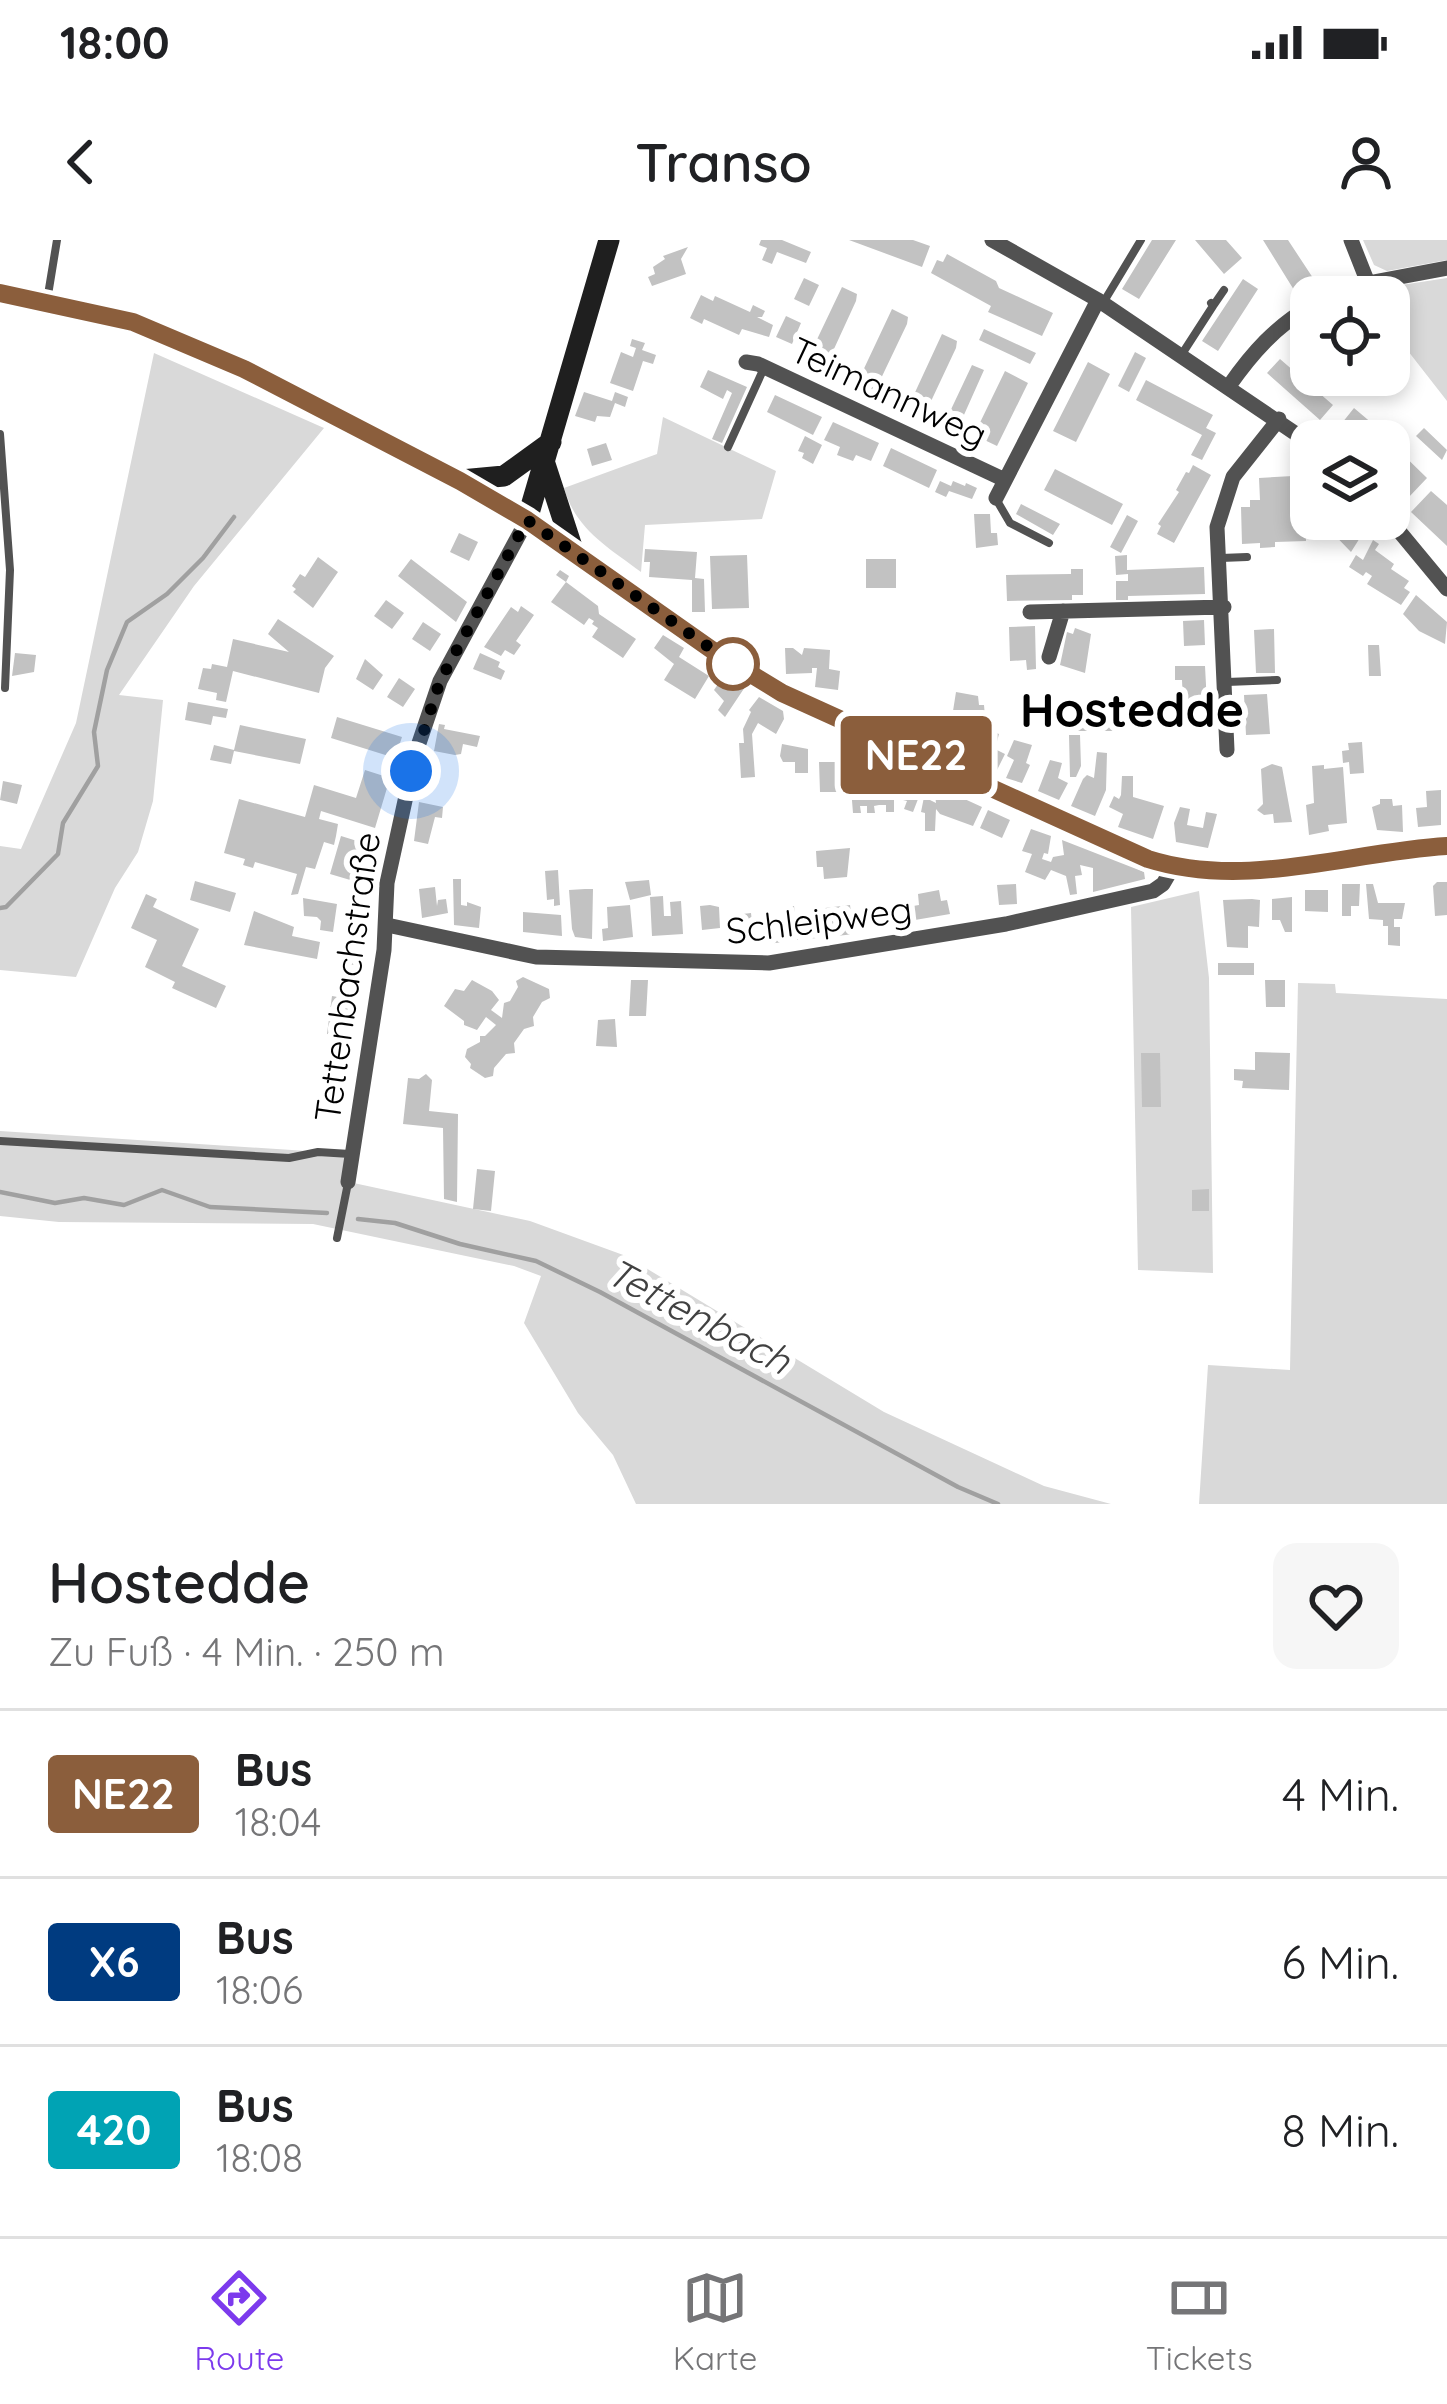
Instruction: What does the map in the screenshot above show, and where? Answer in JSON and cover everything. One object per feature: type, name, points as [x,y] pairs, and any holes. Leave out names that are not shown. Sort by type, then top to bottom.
[{"type":"main road","points":[[527,520],[609,240]]},
{"type":"main road","points":[[0,293],[152,329],[244,369],[527,520],[712,650],[782,693],[1173,867],[1245,872],[1447,845]]},
{"type":"main road","points":[[460,481],[504,476],[548,452]]},
{"type":"main road","points":[[548,452],[573,550]]},
{"type":"street","points":[[992,240],[1022,250],[1290,428]]},
{"type":"street","points":[[1351,240],[1365,276]]},
{"type":"street","points":[[1405,276],[1447,268]]},
{"type":"street","points":[[996,498],[1100,301]]},
{"type":"street","points":[[1229,386],[1254,352],[1290,325]]},
{"type":"street","name":"Teimannweg","points":[[746,362],[1005,480]]},
{"type":"street","points":[[1227,750],[1219,515],[1233,477],[1279,419]]},
{"type":"street","name":"Tettenbachstraße","points":[[348,1182],[387,925],[387,883],[428,713],[440,681],[527,520]]},
{"type":"street","points":[[1406,540],[1447,589]]},
{"type":"street","points":[[1030,612],[1223,607]]},
{"type":"street","points":[[1049,657],[1063,611]]},
{"type":"street","name":"Schleipweg","points":[[387,925],[536,957],[769,963],[1006,924],[1153,891],[1173,867]]},
{"type":"lane","points":[[46,303],[57,240]]},
{"type":"lane","points":[[1100,301],[1141,240]]},
{"type":"lane","points":[[1181,356],[1224,290]]},
{"type":"lane","points":[[728,446],[765,367]]},
{"type":"lane","points":[[0,434],[10,570],[5,688]]},
{"type":"lane","points":[[996,498],[1010,523],[1049,543]]},
{"type":"lane","points":[[1219,558],[1246,557]]},
{"type":"lane","points":[[1227,682],[1277,680]]},
{"type":"lane","points":[[0,1141],[289,1158],[317,1152],[352,1154]]},
{"type":"lane","points":[[337,1238],[348,1182]]},
{"type":"shaded area","points":[[1363,240],[1447,240],[1447,260],[1387,271],[1374,265]]},
{"type":"shaded area","points":[[1447,278],[1447,401],[1410,354],[1410,284]]},
{"type":"shaded area","points":[[154,353],[324,428],[194,586],[119,695],[163,700],[153,801],[138,852],[115,888],[76,977],[0,970],[0,846],[21,849],[76,723]]},
{"type":"shaded area","points":[[663,417],[776,471],[762,519],[645,525],[641,572],[585,526],[564,488],[657,454]]},
{"type":"shaded area","points":[[1199,891],[1209,978],[1213,1273],[1138,1270],[1131,907]]},
{"type":"shaded area","points":[[1298,983],[1335,984],[1336,993],[1447,999],[1447,1504],[1199,1504],[1208,1365],[1290,1370]]},
{"type":"shaded area","points":[[0,1131],[352,1154],[349,1182],[530,1221],[626,1256],[884,1412],[1044,1486],[1111,1504],[636,1504],[613,1455],[578,1413],[524,1323],[541,1276],[514,1266],[313,1224],[59,1222],[0,1216]]},
{"type":"building","points":[[761,240],[782,240],[811,252],[806,263],[777,252],[772,264],[762,260],[767,248],[759,245]]},
{"type":"building","points":[[849,240],[913,240],[930,246],[922,267]]},
{"type":"building","points":[[1152,240],[1176,240],[1139,299],[1122,289]]},
{"type":"building","points":[[1195,240],[1226,240],[1242,258],[1224,274]]},
{"type":"building","points":[[1263,240],[1288,240],[1312,276],[1290,276],[1290,284]]},
{"type":"building","points":[[688,247],[681,259],[686,274],[652,286],[648,277],[655,274],[653,267],[663,256]]},
{"type":"building","points":[[947,254],[996,281],[999,288],[1053,313],[1042,336],[988,312],[991,306],[931,273],[937,260],[943,262]]},
{"type":"building","points":[[804,278],[819,285],[809,306],[794,299]]},
{"type":"building","points":[[1243,279],[1258,289],[1218,351],[1202,341]]},
{"type":"building","points":[[842,287],[857,294],[856,301],[828,362],[810,354]]},
{"type":"building","points":[[701,295],[713,301],[715,296],[750,312],[753,305],[765,311],[757,317],[773,325],[769,337],[742,329],[739,335],[704,319],[702,324],[690,318]]},
{"type":"building","points":[[892,309],[908,317],[907,324],[875,391],[860,377]]},
{"type":"building","points":[[786,316],[801,323],[792,344],[776,337]]},
{"type":"building","points":[[984,329],[1036,353],[1030,364],[979,340]]},
{"type":"building","points":[[942,334],[957,341],[956,348],[925,414],[914,409],[917,403],[911,401]]},
{"type":"building","points":[[632,339],[645,343],[642,350],[656,355],[653,364],[643,361],[633,391],[610,383],[621,352],[633,357]]},
{"type":"building","points":[[1135,352],[1146,358],[1129,392],[1118,386]]},
{"type":"building","points":[[1280,359],[1290,368],[1290,393],[1267,373]]},
{"type":"building","points":[[1088,362],[1110,374],[1076,442],[1053,431]]},
{"type":"building","points":[[972,365],[984,370],[959,426],[946,420]]},
{"type":"building","points":[[708,370],[747,387],[722,443],[712,439],[732,393],[727,390],[723,399],[700,387]]},
{"type":"building","points":[[1005,371],[1028,383],[997,446],[974,435]]},
{"type":"building","points":[[1146,380],[1213,415],[1206,428],[1216,433],[1202,460],[1191,455],[1202,435],[1136,400]]},
{"type":"building","points":[[584,392],[612,401],[615,392],[628,397],[625,407],[615,403],[610,417],[597,416],[595,422],[575,416]]},
{"type":"building","points":[[775,395],[822,417],[813,435],[767,412]]},
{"type":"building","points":[[1293,396],[1323,396],[1333,405],[1320,420]]},
{"type":"building","points":[[1354,408],[1368,420],[1344,420]]},
{"type":"building","points":[[833,422],[879,443],[871,461],[837,455],[840,447],[824,440]]},
{"type":"building","points":[[1424,428],[1447,450],[1442,460],[1416,436]]},
{"type":"building","points":[[805,436],[822,445],[813,464],[798,451]]},
{"type":"building","points":[[606,443],[612,460],[592,466],[587,449]]},
{"type":"building","points":[[891,448],[937,470],[929,488],[883,466]]},
{"type":"building","points":[[1410,461],[1427,478],[1410,496]]},
{"type":"building","points":[[1193,465],[1211,475],[1174,543],[1157,534],[1158,524]]},
{"type":"building","points":[[1055,469],[1123,504],[1112,525],[1044,490]]},
{"type":"building","points":[[1290,476],[1290,540],[1306,541],[1275,542],[1275,547],[1260,548],[1260,543],[1242,544],[1241,507],[1260,500],[1259,478]]},
{"type":"building","points":[[940,481],[977,488],[972,499],[949,491],[946,497],[935,492]]},
{"type":"building","points":[[1431,491],[1447,505],[1447,546],[1411,512]]},
{"type":"building","points":[[1021,504],[1060,524],[1053,535],[1016,514]]},
{"type":"building","points":[[974,514],[990,514],[991,533],[997,533],[998,545],[976,548]]},
{"type":"building","points":[[1127,515],[1138,521],[1121,553],[1110,547]]},
{"type":"building","points":[[459,533],[478,542],[469,561],[450,552]]},
{"type":"building","points":[[1339,540],[1359,540],[1351,552]]},
{"type":"building","points":[[1373,540],[1379,544],[1375,550],[1409,581],[1404,588],[1410,592],[1401,605],[1367,584],[1372,576],[1349,567],[1356,555],[1363,560]]},
{"type":"building","points":[[645,549],[697,552],[695,578],[704,579],[705,612],[692,612],[692,580],[649,577]]},
{"type":"building","points":[[747,555],[749,608],[712,609],[710,556]]},
{"type":"building","points":[[1127,555],[1127,570],[1204,567],[1205,594],[1116,600],[1116,581],[1128,581],[1128,574],[1116,575],[1115,556]]},
{"type":"building","points":[[318,557],[338,572],[313,608],[292,586],[300,574],[305,577]]},
{"type":"building","points":[[411,559],[467,602],[456,622],[398,576]]},
{"type":"building","points":[[866,559],[896,559],[896,588],[866,588]]},
{"type":"building","points":[[1071,569],[1083,569],[1083,595],[1072,595],[1072,600],[1007,601],[1006,575],[1071,574]]},
{"type":"building","points":[[566,582],[598,606],[599,614],[636,639],[623,658],[592,637],[598,628],[594,621],[589,618],[584,625],[551,602]]},
{"type":"building","points":[[1416,595],[1447,622],[1445,644],[1419,631],[1403,614]]},
{"type":"building","points":[[386,600],[404,613],[392,629],[374,616]]},
{"type":"building","points":[[521,606],[534,615],[516,641],[521,645],[514,655],[505,650],[501,656],[484,647],[511,607],[518,612]]},
{"type":"building","points":[[278,619],[334,656],[325,668],[319,693],[233,671],[226,702],[216,700],[217,693],[198,689],[203,668],[211,669],[212,664],[227,667],[233,639],[289,652],[268,634]]},
{"type":"building","points":[[1204,620],[1205,645],[1184,646],[1183,621]]},
{"type":"building","points":[[423,622],[441,634],[430,651],[412,639]]},
{"type":"building","points":[[1035,626],[1036,669],[1027,670],[1026,660],[1010,661],[1009,627]]},
{"type":"building","points":[[1075,628],[1091,634],[1085,673],[1060,665],[1067,632],[1073,634]]},
{"type":"building","points":[[1274,629],[1275,673],[1256,673],[1254,630]]},
{"type":"building","points":[[663,635],[684,648],[679,657],[709,676],[695,699],[664,680],[674,664],[654,648]]},
{"type":"building","points":[[1368,645],[1379,645],[1381,676],[1369,676]]},
{"type":"building","points":[[785,648],[802,655],[804,648],[830,650],[829,669],[840,671],[838,690],[815,687],[817,668],[812,673],[786,674]]},
{"type":"building","points":[[15,653],[36,655],[34,672],[12,676]]},
{"type":"building","points":[[480,653],[500,662],[498,667],[505,671],[501,680],[473,669]]},
{"type":"building","points":[[365,659],[383,675],[373,690],[356,679]]},
{"type":"building","points":[[1175,666],[1205,666],[1207,704],[1183,704],[1182,680],[1175,680]]},
{"type":"building","points":[[725,674],[745,687],[725,717],[718,710],[724,701],[714,690]]},
{"type":"building","points":[[399,678],[415,689],[403,707],[387,697]]},
{"type":"building","points":[[956,692],[978,696],[979,705],[984,705],[986,728],[999,734],[995,749],[1005,754],[996,772],[974,762],[983,744],[977,741],[980,716],[965,758],[943,748],[951,729],[960,733],[960,712],[953,711]]},
{"type":"building","points":[[1267,694],[1270,734],[1246,735],[1244,695]]},
{"type":"building","points":[[759,697],[783,711],[784,719],[776,734],[758,723],[752,734],[755,777],[741,778],[739,743],[744,743],[749,710]]},
{"type":"building","points":[[188,702],[228,709],[226,718],[213,716],[211,725],[185,720]]},
{"type":"building","points":[[337,717],[402,737],[395,758],[331,738]]},
{"type":"building","points":[[1073,720],[1114,720],[1114,731],[1073,731]]},
{"type":"building","points":[[439,724],[480,736],[477,747],[463,744],[461,754],[455,755],[434,751]]},
{"type":"building","points":[[240,725],[306,739],[300,764],[234,751],[231,764],[210,760],[214,745],[234,750]]},
{"type":"building","points":[[1069,735],[1080,735],[1081,766],[1076,777],[1070,777]]},
{"type":"building","points":[[1014,740],[1032,745],[1022,783],[1006,778],[1014,760],[1007,756]]},
{"type":"building","points":[[1362,742],[1364,773],[1350,774],[1342,751],[1349,750],[1348,743]]},
{"type":"building","points":[[782,744],[808,749],[808,773],[795,773],[795,762],[783,762]]},
{"type":"building","points":[[1097,752],[1107,753],[1106,790],[1095,816],[1071,806],[1083,779],[1087,775],[1094,778]]},
{"type":"building","points":[[1050,760],[1062,763],[1058,778],[1068,783],[1059,800],[1038,791]]},
{"type":"building","points":[[819,762],[839,762],[839,792],[820,792]]},
{"type":"building","points":[[1272,764],[1282,767],[1292,822],[1274,823],[1273,814],[1257,810],[1263,804],[1261,769]]},
{"type":"building","points":[[1324,765],[1324,769],[1343,767],[1347,823],[1328,825],[1329,831],[1309,835],[1306,805],[1314,803],[1312,766]]},
{"type":"building","points":[[365,770],[390,778],[375,828],[321,811],[319,819],[338,824],[334,845],[324,842],[315,869],[306,867],[298,894],[291,895],[297,874],[255,862],[253,868],[243,865],[245,859],[224,853],[239,799],[305,817],[314,785],[356,798]]},
{"type":"building","points":[[910,774],[925,781],[913,812],[904,809],[907,801],[903,800]]},
{"type":"building","points":[[1122,776],[1133,776],[1133,797],[1164,806],[1153,839],[1118,827],[1123,814],[1109,807],[1114,796],[1119,799],[1121,795]]},
{"type":"building","points":[[3,781],[22,785],[17,804],[0,800]]},
{"type":"building","points":[[934,785],[982,807],[973,826],[936,809],[935,831],[925,831],[925,813],[921,812],[924,797],[936,803]]},
{"type":"building","points":[[894,786],[894,812],[879,805],[874,806],[875,813],[860,806],[861,813],[853,813],[851,788]]},
{"type":"building","points":[[1441,790],[1441,825],[1418,827],[1416,808],[1427,807],[1426,791]]},
{"type":"building","points":[[1380,799],[1402,805],[1403,832],[1377,830],[1372,807]]},
{"type":"building","points":[[419,802],[443,807],[442,818],[435,817],[428,844],[414,841]]},
{"type":"building","points":[[1180,807],[1190,809],[1187,825],[1203,828],[1206,812],[1217,814],[1208,848],[1176,842],[1174,823]]},
{"type":"building","points":[[988,810],[1010,820],[1002,838],[980,828]]},
{"type":"building","points":[[1031,829],[1051,836],[1048,854],[1042,859],[1051,862],[1064,855],[1062,840],[1144,872],[1145,879],[1093,892],[1093,868],[1080,865],[1082,875],[1075,876],[1077,894],[1070,895],[1066,876],[1051,870],[1045,880],[1025,872],[1032,854],[1022,851]]},
{"type":"building","points":[[341,836],[370,845],[357,882],[330,874]]},
{"type":"building","points":[[850,848],[847,877],[824,879],[816,851]]},
{"type":"building","points":[[558,870],[560,905],[554,906],[554,899],[547,900],[545,871]]},
{"type":"building","points":[[453,879],[461,879],[461,905],[481,907],[479,928],[454,925]]},
{"type":"building","points":[[649,880],[651,895],[630,900],[625,882]]},
{"type":"building","points":[[195,881],[236,893],[230,912],[190,900]]},
{"type":"building","points":[[1447,882],[1447,915],[1435,916],[1433,886]]},
{"type":"building","points":[[1016,884],[1017,904],[999,905],[997,885]]},
{"type":"building","points":[[1342,884],[1360,884],[1359,906],[1351,906],[1351,916],[1342,916]]},
{"type":"building","points":[[1366,884],[1373,884],[1378,903],[1405,903],[1402,919],[1394,919],[1394,927],[1400,927],[1400,946],[1388,945],[1388,926],[1383,926],[1383,920],[1369,919]]},
{"type":"building","points":[[435,887],[437,906],[438,900],[446,899],[448,913],[422,918],[419,889]]},
{"type":"building","points":[[593,889],[592,939],[575,937],[569,890]]},
{"type":"building","points":[[939,890],[950,914],[915,920],[918,894]]},
{"type":"building","points":[[1305,890],[1328,890],[1328,912],[1305,911]]},
{"type":"building","points":[[146,894],[157,899],[153,907],[199,929],[182,966],[226,986],[216,1008],[172,988],[175,982],[145,967],[157,940],[131,928]]},
{"type":"building","points":[[663,896],[664,916],[671,916],[670,902],[681,901],[683,934],[652,936],[650,897]]},
{"type":"building","points":[[1292,897],[1292,932],[1285,932],[1280,920],[1272,920],[1272,899]]},
{"type":"building","points":[[303,898],[337,904],[333,932],[320,930],[317,917],[304,916]]},
{"type":"building","points":[[1223,900],[1260,900],[1259,927],[1248,926],[1248,948],[1227,947]]},
{"type":"building","points":[[630,905],[633,937],[603,941],[607,907]]},
{"type":"building","points":[[850,905],[854,934],[828,937],[825,908]]},
{"type":"building","points":[[892,905],[896,926],[875,930],[871,907]]},
{"type":"building","points":[[700,906],[719,907],[720,928],[702,930]]},
{"type":"building","points":[[794,906],[795,914],[815,912],[817,938],[797,940],[787,907]]},
{"type":"building","points":[[254,911],[294,927],[292,936],[320,942],[317,959],[244,945]]},
{"type":"building","points":[[523,912],[561,915],[562,936],[523,932]]},
{"type":"building","points":[[751,913],[754,939],[736,940],[734,915]]},
{"type":"building","points":[[765,916],[765,923],[782,921],[784,942],[767,944],[766,929],[760,930],[758,917]]},
{"type":"building","points":[[344,949],[368,953],[366,967],[342,963]]},
{"type":"building","points":[[1218,963],[1254,963],[1254,975],[1218,975]]},
{"type":"building","points":[[523,977],[549,989],[550,998],[533,1017],[534,1026],[524,1029],[514,1043],[515,1053],[506,1054],[493,1076],[485,1078],[470,1068],[465,1057],[467,1049],[496,1025],[486,1017],[477,1030],[464,1025],[444,1006],[455,989],[464,991],[472,980],[492,991],[499,1000],[491,1010],[502,1018],[504,1003],[510,1001],[518,987],[516,981]]},
{"type":"building","points":[[631,980],[648,980],[646,1016],[629,1016]]},
{"type":"building","points":[[1265,980],[1285,980],[1285,1007],[1266,1007]]},
{"type":"building","points":[[332,996],[355,1000],[349,1037],[327,1034]]},
{"type":"building","points":[[615,1019],[617,1047],[596,1046],[598,1020]]},
{"type":"building","points":[[1255,1052],[1290,1053],[1289,1090],[1242,1088],[1243,1081],[1234,1080],[1234,1069],[1255,1070]]},
{"type":"building","points":[[1141,1053],[1160,1053],[1161,1107],[1142,1107]]},
{"type":"building","points":[[426,1074],[432,1080],[429,1111],[458,1114],[457,1202],[444,1199],[443,1128],[403,1124],[408,1078]]},
{"type":"building","points":[[477,1169],[495,1171],[491,1211],[473,1209]]},
{"type":"building","points":[[1209,1189],[1209,1211],[1192,1211],[1192,1190]]},
{"type":"waterway","name":"Tettenbach","points":[[0,908],[58,854],[63,823],[98,766],[94,732],[107,670],[127,622],[167,594],[234,517]]},
{"type":"waterway","name":"Tettenbach","points":[[0,1192],[55,1203],[84,1198],[124,1205],[162,1190],[210,1207],[327,1213]]},
{"type":"waterway","name":"Tettenbach","points":[[358,1219],[395,1223],[536,1261],[998,1504]]},
{"type":"bus line","name":"NE22","points":[[0,293],[133,322],[244,369],[527,520],[712,650],[782,693],[1148,859],[1173,867],[1256,871],[1447,846]]},
{"type":"district","name":"Hostedde","points":[[1132,710]]},
{"type":"route","points":[[411,771],[440,681],[527,520],[733,664]]}]
